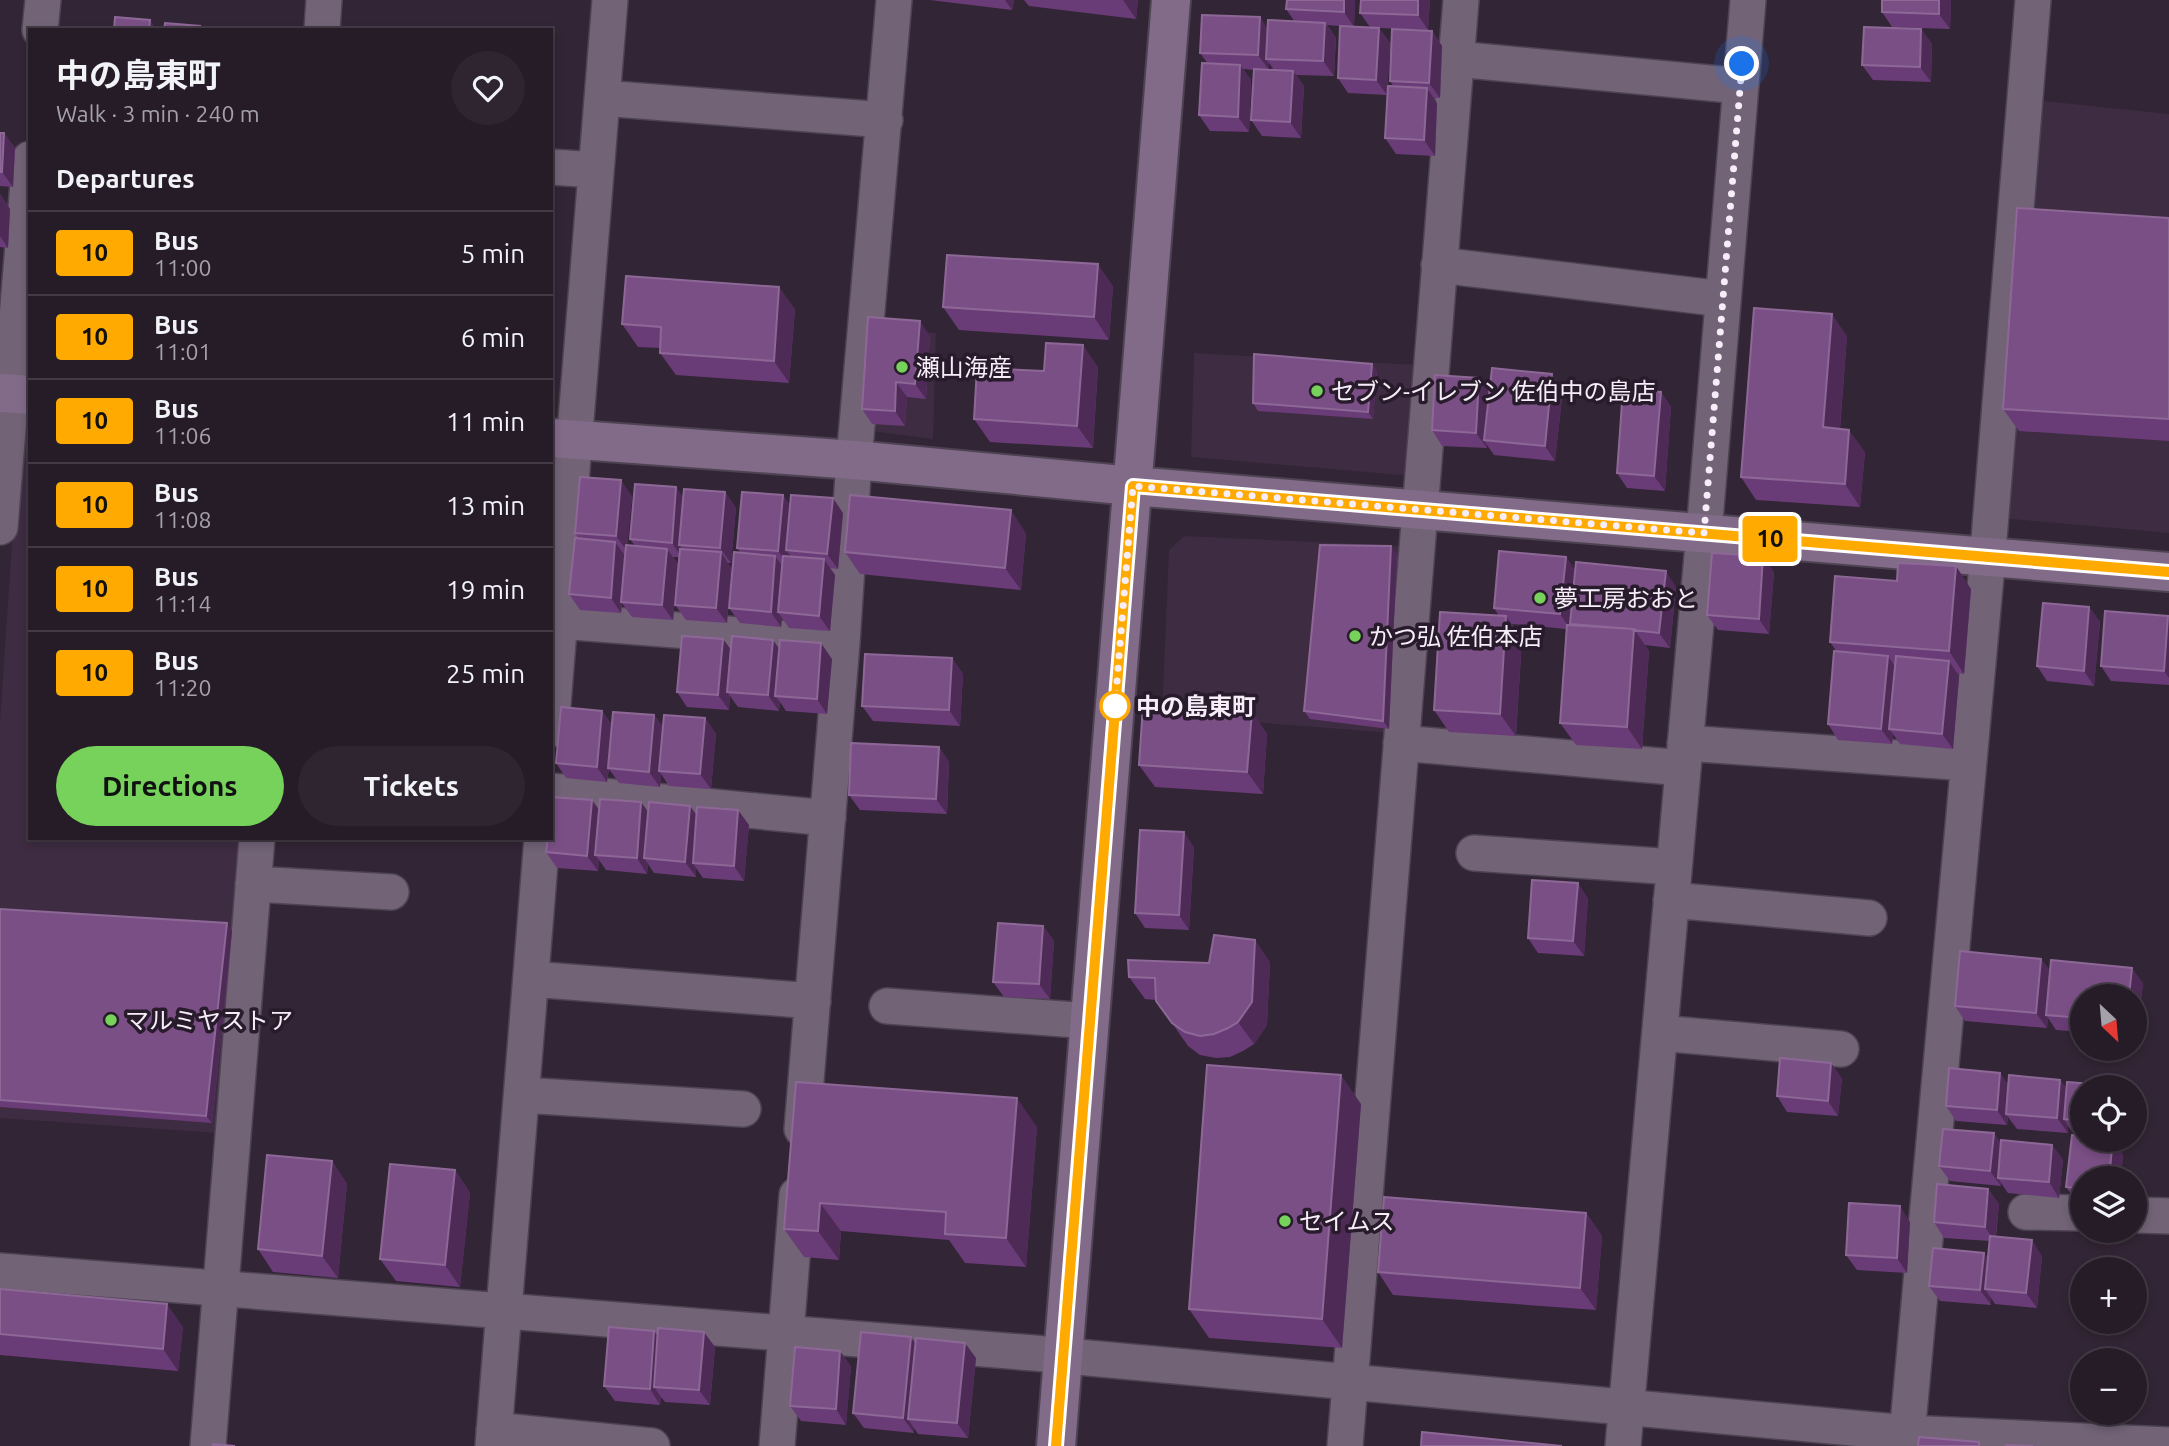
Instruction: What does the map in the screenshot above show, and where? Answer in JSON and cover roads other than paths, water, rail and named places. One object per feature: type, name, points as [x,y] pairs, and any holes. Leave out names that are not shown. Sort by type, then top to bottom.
[{"type":"street","points":[[40,28],[43,0]]},
{"type":"street","points":[[322,28],[324,0]]},
{"type":"street","points":[[553,705],[560,621],[563,439],[596,170],[610,0]]},
{"type":"street","points":[[776,1446],[842,643],[853,460],[894,0]]},
{"type":"street","points":[[1056,1446],[1171,0]]},
{"type":"street","points":[[1345,1446],[1461,0]]},
{"type":"street","points":[[1623,1446],[1748,0]]},
{"type":"street","points":[[1906,1439],[1987,557],[2033,0]]},
{"type":"street","points":[[1456,58],[1741,86]]},
{"type":"street","points":[[602,98],[885,120]]},
{"type":"street","points":[[0,527],[24,308],[13,202],[28,164]]},
{"type":"street","points":[[553,167],[596,170]]},
{"type":"street","points":[[1439,265],[1723,299]]},
{"type":"street","points":[[563,439],[853,460],[1133,486],[2169,572]]},
{"type":"street","points":[[560,621],[842,643]]},
{"type":"street","points":[[1401,743],[1968,763]]},
{"type":"street","points":[[553,791],[828,818]]},
{"type":"street","points":[[208,1446],[257,840]]},
{"type":"street","points":[[542,840],[493,1438],[652,1446]]},
{"type":"street","points":[[1474,853],[1868,918]]},
{"type":"street","points":[[253,884],[391,892]]},
{"type":"street","points":[[531,979],[813,1001]]},
{"type":"street","points":[[887,1006],[1090,1021]]},
{"type":"street","points":[[1660,1033],[1841,1049]]},
{"type":"street","points":[[522,1095],[743,1109]]},
{"type":"street","points":[[2026,1212],[2070,1213]]},
{"type":"street","points":[[2147,1215],[2169,1216]]},
{"type":"street","points":[[0,1271],[1063,1355],[1626,1408],[1906,1439],[2169,1446]]},
{"type":"place","name":"瀬山海産","points":[[902,367]]},
{"type":"place","name":"セブン-イレブン 佐伯中の島店","points":[[1317,391]]},
{"type":"place","name":"夢工房おおと","points":[[1540,598]]},
{"type":"place","name":"かつ弘 佐伯本店","points":[[1355,636]]},
{"type":"place","name":"中の島東町","points":[[1115,706]]},
{"type":"place","name":"マルミヤストア","points":[[111,1020]]},
{"type":"place","name":"セイムス","points":[[1285,1221]]}]
